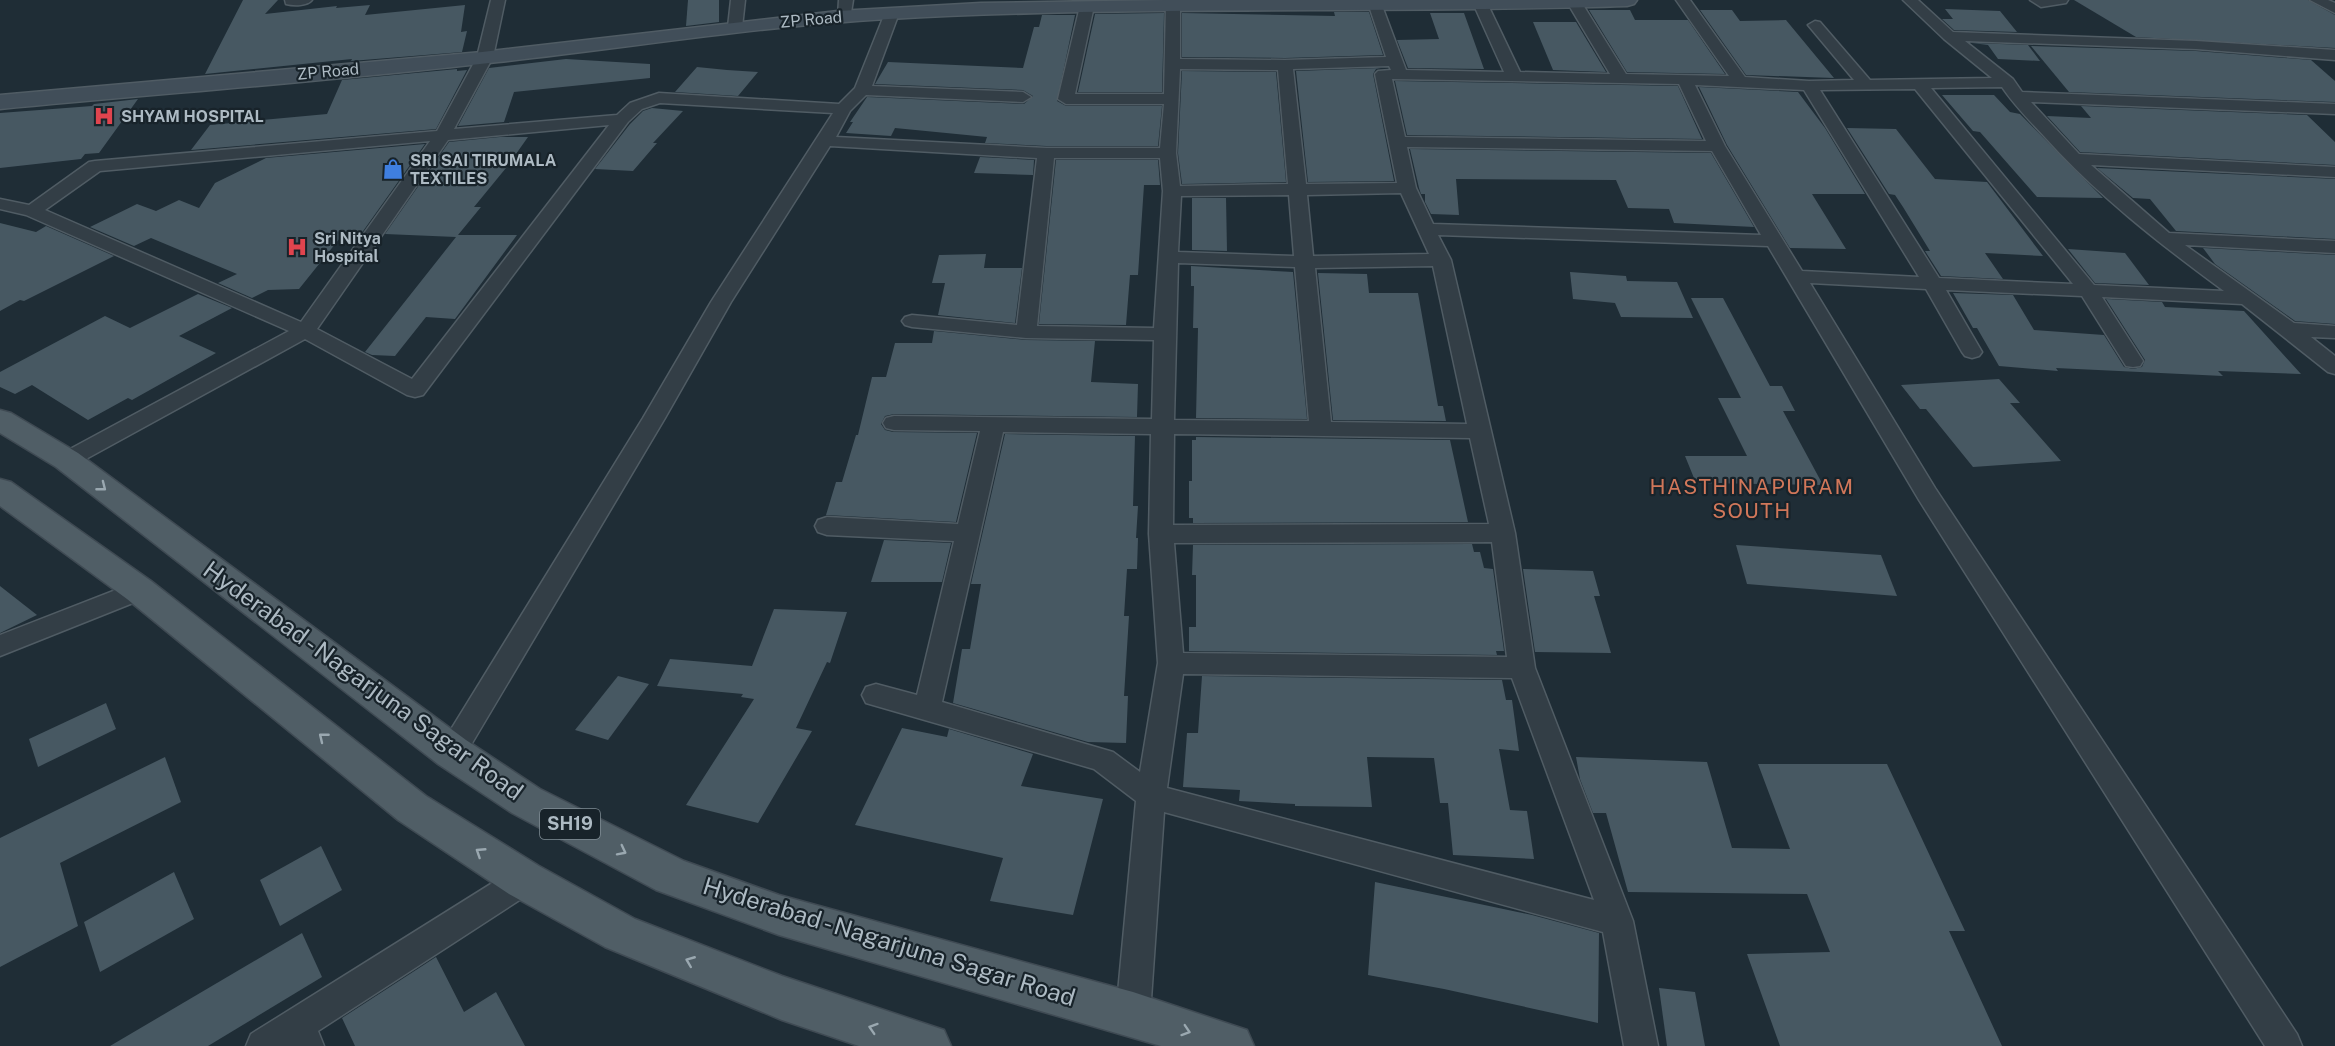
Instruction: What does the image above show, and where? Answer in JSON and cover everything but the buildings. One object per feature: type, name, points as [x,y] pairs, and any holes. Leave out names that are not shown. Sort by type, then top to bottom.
[{"type":"main road","name":"Hyderabad - Nagarjuna Sagar Road","points":[[0,420],[67,460],[452,752],[526,801],[671,876],[779,915],[1133,1014],[1231,1046]]},
{"type":"main road","points":[[0,490],[140,590],[412,808],[524,880],[620,933],[782,998],[928,1046]]},
{"type":"street","points":[[67,460],[305,331],[444,133],[485,57],[498,0]]},
{"type":"street","points":[[735,27],[738,0]]},
{"type":"street","name":"ZP Road","points":[[0,102],[485,57],[735,27],[845,8],[892,13],[1254,2],[1376,6],[1627,0]]},
{"type":"street","points":[[1683,0],[1740,81]]},
{"type":"street","points":[[1910,0],[2012,90],[2074,159],[2164,238],[2289,329],[2335,367]]},
{"type":"street","points":[[2037,0],[2041,3],[2061,0]]},
{"type":"street","points":[[2318,0],[2335,9]]},
{"type":"street","points":[[1574,2],[1621,79]]},
{"type":"street","points":[[1480,3],[1514,76]]},
{"type":"street","points":[[1133,1014],[1150,796],[1171,663],[1161,534],[1164,334],[1172,191],[1168,153],[1172,99],[1173,4]]},
{"type":"street","points":[[1087,6],[1066,99],[1172,99]]},
{"type":"street","points":[[1376,6],[1397,68]]},
{"type":"street","points":[[452,752],[654,418],[721,302],[825,141],[843,109],[862,90],[892,13]]},
{"type":"street","points":[[1815,25],[1865,84]]},
{"type":"street","points":[[1949,36],[2196,45],[2335,55]]},
{"type":"street","points":[[1172,64],[1397,68],[1514,76],[1740,81],[1809,86],[1918,82],[2335,110]]},
{"type":"street","points":[[1285,65],[1321,430]]},
{"type":"street","points":[[1397,68],[1383,74],[1407,188],[1441,260],[1503,533],[1522,668],[1617,921],[1641,1046]]},
{"type":"street","points":[[1685,80],[1717,146],[1927,494],[2285,1046]]},
{"type":"street","points":[[1918,82],[2087,289],[2133,361]]},
{"type":"street","points":[[1809,86],[1932,282],[1972,352]]},
{"type":"street","points":[[862,90],[1023,97]]},
{"type":"street","points":[[0,204],[32,211],[305,331],[415,390],[622,119],[636,106],[659,98],[843,109]]},
{"type":"street","points":[[32,211],[95,166],[444,133],[622,119]]},
{"type":"street","points":[[825,141],[1046,153],[1168,153]]},
{"type":"street","points":[[1398,142],[1717,146]]},
{"type":"street","points":[[1026,332],[1046,153]]},
{"type":"street","points":[[2074,159],[2335,172]]},
{"type":"street","points":[[1172,191],[1407,188]]},
{"type":"street","points":[[1426,230],[1775,241]]},
{"type":"street","points":[[2164,238],[2335,247]]},
{"type":"street","points":[[1169,257],[1303,262],[1441,260]]},
{"type":"street","points":[[1797,277],[2245,298]]},
{"type":"street","points":[[912,321],[1026,332],[1164,334]]},
{"type":"street","points":[[2289,329],[2335,332]]},
{"type":"street","points":[[894,423],[1478,431]]},
{"type":"street","points":[[927,709],[993,425]]},
{"type":"street","points":[[827,526],[969,533]]},
{"type":"street","points":[[1161,534],[1503,533]]},
{"type":"street","points":[[0,645],[140,590]]},
{"type":"street","points":[[1171,663],[1522,668]]},
{"type":"street","points":[[876,695],[1103,760],[1150,796],[1617,921]]},
{"type":"street","points":[[263,1046],[303,1035],[524,880]]},
{"type":"place","name":"SHYAM HOSPITAL","points":[[104,116]]},
{"type":"place","name":"SRI SAI TIRUMALA TEXTILES","points":[[393,169]]},
{"type":"place","name":"Sri Nitya Hospital","points":[[297,247]]},
{"type":"district","name":"HASTHINAPURAM SOUTH","points":[[1752,499]]}]
